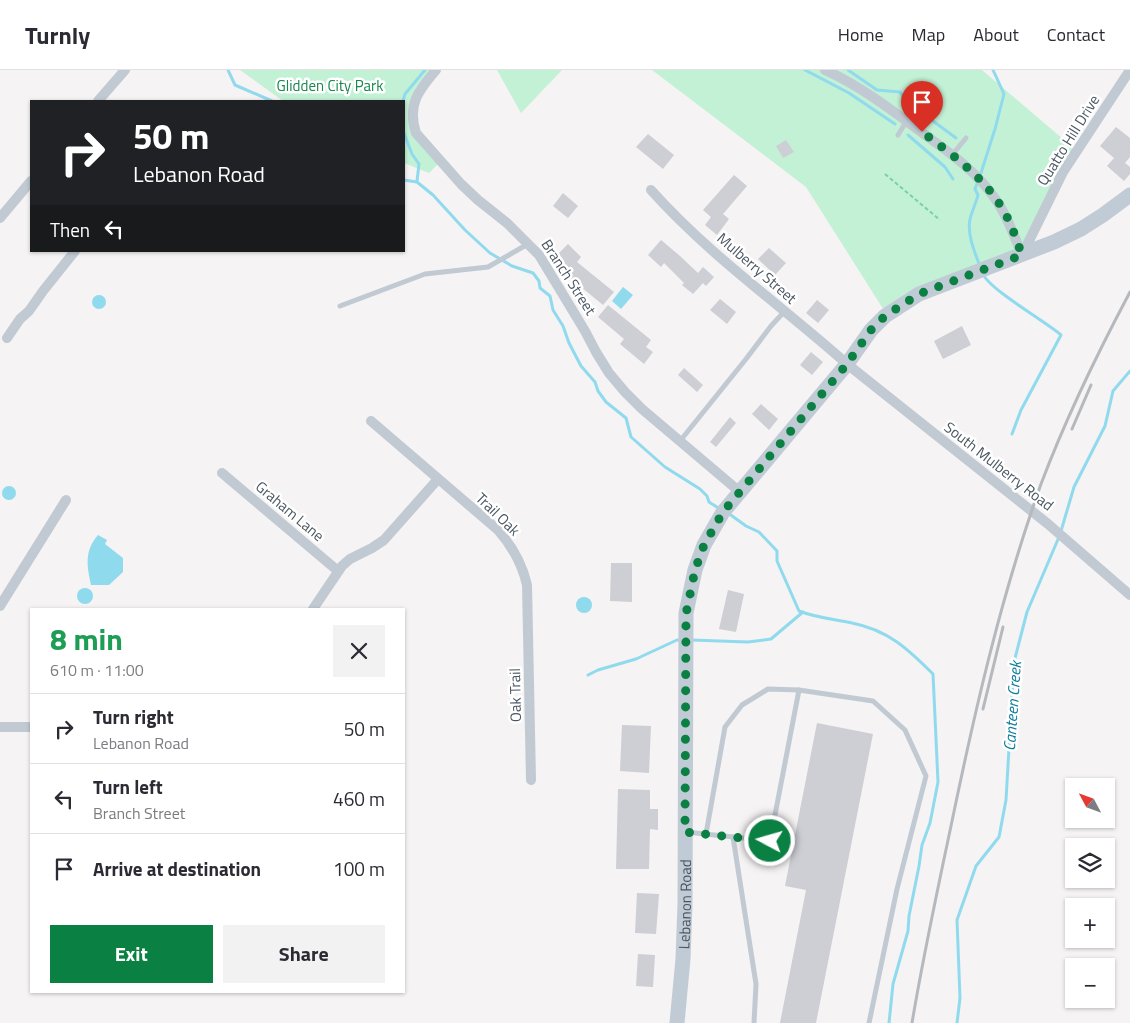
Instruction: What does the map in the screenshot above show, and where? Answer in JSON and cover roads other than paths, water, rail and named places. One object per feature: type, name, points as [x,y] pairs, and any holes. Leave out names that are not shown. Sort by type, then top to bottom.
[{"type":"street","points":[[99,100],[125,70]]},
{"type":"street","name":"Branch Street","points":[[436,70],[418,93],[414,104],[412,113],[416,133],[461,184],[478,200],[507,222],[539,255],[609,373],[642,409],[740,492]]},
{"type":"street","points":[[825,70],[868,94],[907,121],[981,180],[1007,216],[1022,255]]},
{"type":"street","name":"Quatto Hill Drive","points":[[1022,255],[1063,172],[1130,70]]},
{"type":"street","points":[[0,218],[30,183]]},
{"type":"street","name":"Mulberry Street","points":[[651,190],[691,231],[847,364]]},
{"type":"street","name":"Lebanon Road","points":[[677,1023],[683,958],[686,621],[689,592],[704,545],[723,512],[847,364],[871,330],[885,316],[902,304],[935,287],[1022,255],[1081,229],[1104,215],[1130,195]]},
{"type":"street","points":[[7,338],[74,252]]},
{"type":"street","name":"South Mulberry Road","points":[[847,364],[1048,524],[1130,595]]},
{"type":"street","points":[[314,608],[338,572],[350,559],[384,540],[438,479],[371,421]]},
{"type":"street","name":"Graham Lane","points":[[222,473],[338,572]]},
{"type":"street","name":"Trail Oak","points":[[438,479],[498,530],[510,545],[521,564],[528,585],[528,609]]},
{"type":"street","points":[[0,606],[66,500]]},
{"type":"street","name":"Oak Trail","points":[[528,609],[531,780]]},
{"type":"street","points":[[0,728],[30,727]]},
{"type":"lane","points":[[898,134],[907,121]]},
{"type":"lane","points":[[952,155],[966,138]]},
{"type":"lane","points":[[340,306],[425,274],[488,267],[529,244]]},
{"type":"lane","points":[[680,441],[784,312]]},
{"type":"lane","points":[[706,834],[725,727],[742,705],[768,689],[799,690],[873,702],[905,730],[926,776],[896,889],[869,1023]]},
{"type":"lane","points":[[685,832],[770,841],[799,690]]},
{"type":"lane","points":[[733,837],[756,984],[754,1023]]},
{"type":"water","points":[[623,287],[633,295],[621,309],[612,301]]},
{"type":"water","points":[[96,295],[102,295],[106,302],[102,309],[96,309],[92,305],[92,299]]},
{"type":"water","points":[[6,486],[12,486],[16,493],[12,500],[6,500],[2,496],[2,490]]},
{"type":"water","points":[[98,535],[107,540],[105,544],[123,558],[123,572],[109,585],[91,585],[88,559],[90,547]]},
{"type":"water","points":[[85,588],[93,596],[85,604],[77,596]]},
{"type":"water","points":[[584,597],[592,605],[584,613],[576,605]]},
{"type":"waterway","points":[[228,70],[235,85],[270,100]]},
{"type":"waterway","points":[[403,100],[405,94],[425,70]]},
{"type":"waterway","points":[[805,70],[849,93],[895,124]]},
{"type":"waterway","points":[[848,70],[877,90],[900,92],[906,101],[956,138]]},
{"type":"waterway","points":[[980,176],[1004,94],[993,70]]},
{"type":"waterway","points":[[908,135],[945,167],[953,179]]},
{"type":"waterway","points":[[405,136],[412,154],[419,164],[417,181]]},
{"type":"waterway","points":[[405,180],[417,182],[433,195],[465,230],[490,253],[512,266],[533,273],[539,281],[540,288],[550,296],[553,310],[563,326],[569,343],[581,366],[595,382],[598,391],[606,402],[626,418],[631,437],[665,467],[700,489],[707,496],[709,502],[720,509]]},
{"type":"waterway","points":[[978,181],[975,189],[978,195],[970,219],[969,231],[980,266]]},
{"type":"waterway","points":[[983,274],[988,281],[1007,297],[1061,335],[1021,410],[1012,434]]},
{"type":"waterway","name":"Canteen Creek","points":[[1061,531],[1074,487],[1105,426],[1113,391],[1130,371]]},
{"type":"waterway","points":[[728,513],[746,526],[759,532],[777,551],[777,561],[799,611],[876,630],[897,642],[933,674],[938,782],[930,823],[922,845],[908,931],[893,984],[889,1023]]},
{"type":"waterway","name":"Canteen Creek","points":[[957,1023],[960,998],[957,920],[976,866],[999,837],[1006,800],[1014,662],[1027,612],[1059,537]]},
{"type":"waterway","points":[[691,640],[748,642],[771,639],[803,612]]},
{"type":"waterway","points":[[588,675],[598,670],[636,659],[677,640],[683,640]]},
{"type":"railway","points":[[912,1023],[930,924],[970,739],[1013,568],[1041,484],[1071,411],[1130,292]]},
{"type":"railway","points":[[1072,429],[1091,385]]},
{"type":"railway","points":[[983,709],[1003,627]]},
{"type":"park label","name":"Glidden City Park","points":[[330,85]]}]
